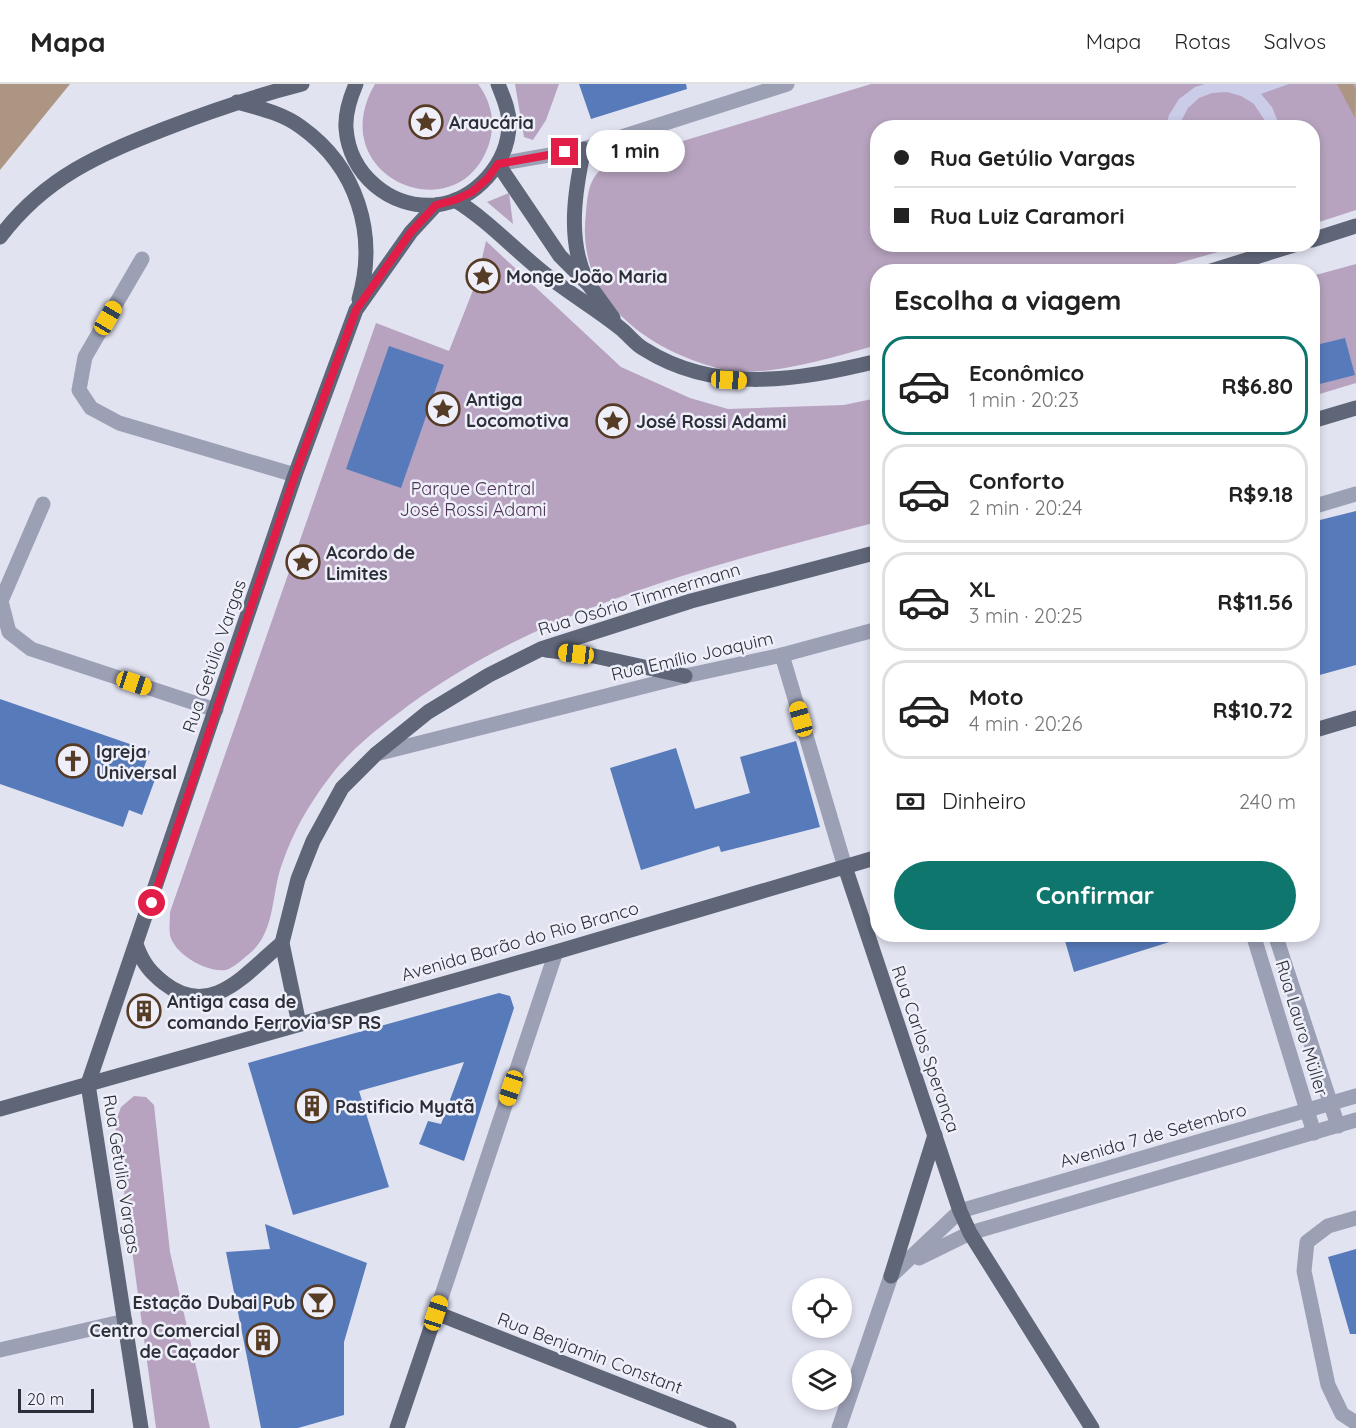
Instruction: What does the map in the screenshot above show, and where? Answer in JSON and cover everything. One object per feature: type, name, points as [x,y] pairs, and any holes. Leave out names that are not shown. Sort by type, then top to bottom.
[{"type":"main road","points":[[0,237],[30,202],[83,163],[236,101],[302,84]]},
{"type":"main road","points":[[356,84],[348,104],[346,126],[349,148],[359,169],[374,185],[392,197],[414,204],[436,205],[455,200],[487,179],[498,164],[506,144],[509,123],[506,102],[498,84]]},
{"type":"main road","points":[[236,101],[269,110],[300,126],[327,149],[347,177],[361,208],[367,243],[366,277],[356,310]]},
{"type":"main road","points":[[584,149],[576,184],[576,247],[589,285]]},
{"type":"main road","points":[[498,164],[560,256],[589,285],[620,328]]},
{"type":"main road","points":[[455,200],[476,213],[567,292],[620,328],[643,349],[679,366],[729,380],[770,381],[803,377],[870,363]]},
{"type":"main road","name":"Rua Getúlio Vargas","points":[[141,1428],[88,1084],[137,947],[295,475],[356,310],[411,232],[436,205]]},
{"type":"main road","points":[[1320,237],[1356,226]]},
{"type":"main road","points":[[1233,264],[1272,252]]},
{"type":"main road","points":[[1320,419],[1356,408]]},
{"type":"main road","name":"Rua Osório Timmermann","points":[[299,1024],[282,943],[298,879],[312,841],[342,788],[376,754],[428,712],[489,675],[541,649],[691,601],[870,554]]},
{"type":"main road","points":[[541,649],[594,656],[685,676]]},
{"type":"main road","points":[[1320,729],[1356,718]]},
{"type":"main road","name":"Avenida Barão do Rio Branco","points":[[0,1109],[556,952],[870,859]]},
{"type":"main road","name":"Rua Carlos Sperança","points":[[845,867],[870,941]]},
{"type":"main road","name":"Rua Carlos Sperança","points":[[870,942],[960,1211],[970,1233],[1092,1428]]},
{"type":"main road","points":[[137,947],[145,966],[158,979],[173,992],[194,999],[225,990],[282,943]]},
{"type":"main road","points":[[891,1276],[935,1135]]},
{"type":"main road","points":[[398,1428],[436,1313]]},
{"type":"main road","name":"Rua Benjamin Constant","points":[[436,1313],[729,1428]]},
{"type":"street","points":[[498,164],[584,149],[787,84]]},
{"type":"street","points":[[142,259],[85,357],[79,390],[91,408],[119,423],[295,475]]},
{"type":"street","points":[[1320,505],[1356,494]]},
{"type":"street","points":[[43,504],[1,602],[9,633],[31,650],[216,710]]},
{"type":"street","name":"Rua Emílio Joaquim","points":[[376,754],[685,676],[782,655],[870,631]]},
{"type":"street","name":"Rua Carlos Sperança","points":[[782,655],[845,867]]},
{"type":"street","name":"Rua Lauro Müller","points":[[1255,942],[1314,1133]]},
{"type":"street","name":"Rua Lauro Müller","points":[[1278,942],[1338,1126]]},
{"type":"street","points":[[436,1313],[556,952]]},
{"type":"street","name":"Avenida 7 de Setembro","points":[[960,1211],[1356,1096]]},
{"type":"street","points":[[891,1276],[930,1251],[970,1233],[1356,1120]]},
{"type":"street","points":[[1216,1137],[1223,1160]]},
{"type":"street","points":[[839,1428],[891,1276],[960,1211]]},
{"type":"street","points":[[1356,1218],[1328,1226],[1307,1242],[1304,1271],[1328,1385],[1342,1414],[1356,1424]]},
{"type":"street","points":[[0,1350],[125,1321]]},
{"type":"green space","points":[[375,84],[478,84],[489,105],[492,128],[489,144],[473,171],[451,186],[426,190],[400,183],[379,168],[366,145],[363,117]]},
{"type":"green space","points":[[515,84],[559,84],[546,120],[533,140],[524,137]]},
{"type":"green space","points":[[871,84],[1356,84],[1356,210],[1320,222],[1320,120],[870,120],[870,252],[1218,252],[1175,264],[870,264],[870,347],[777,369],[737,372],[721,369],[667,349],[643,334],[622,316],[604,295],[592,271],[586,244],[586,213],[591,184],[598,173],[610,163]]},
{"type":"green space","points":[[509,193],[513,224],[487,202]]},
{"type":"green space","name":"Parque Central José Rossi Adami","points":[[486,241],[621,367],[690,398],[728,409],[844,405],[870,399],[870,524],[756,554],[634,592],[517,641],[462,670],[409,705],[377,730],[347,757],[329,778],[308,808],[291,841],[282,864],[272,912],[258,945],[241,961],[226,970],[201,965],[184,955],[173,942],[170,935],[170,912],[376,323],[449,351],[477,280]]},
{"type":"green space","points":[[1356,264],[1356,383],[1320,394],[1320,274]]},
{"type":"green space","points":[[134,1096],[146,1097],[154,1105],[170,1252],[210,1428],[156,1428],[115,1124],[121,1107]]},
{"type":"shaded area","points":[[0,84],[70,84],[0,170]]},
{"type":"shaded area","points":[[1205,84],[1289,84],[1261,94],[1272,107],[1277,120],[1264,120],[1254,104],[1241,96],[1227,92],[1212,93],[1199,98],[1188,108],[1182,120],[1168,120],[1179,99],[1195,87]]},
{"type":"shaded area","points":[[1337,84],[1353,84],[1356,90],[1355,118]]},
{"type":"building","points":[[579,84],[686,84],[687,89],[591,119]]},
{"type":"building","points":[[1345,338],[1355,375],[1320,384],[1320,344]]},
{"type":"building","points":[[389,346],[444,365],[401,488],[346,469]]},
{"type":"building","points":[[1356,511],[1356,665],[1320,675],[1320,520]]},
{"type":"building","name":"Igreja Universal","points":[[0,699],[150,751],[143,770],[157,774],[142,815],[129,810],[123,827],[0,784]]},
{"type":"building","points":[[796,741],[820,827],[721,852],[719,846],[641,870],[610,768],[676,748],[695,809],[750,793],[740,757]]},
{"type":"building","points":[[1065,942],[1169,942],[1074,972]]},
{"type":"building","name":"Pastificio Myatã","points":[[499,993],[510,996],[514,1008],[464,1161],[419,1144],[428,1121],[441,1124],[464,1062],[359,1091],[389,1187],[293,1215],[248,1063]]},
{"type":"building","points":[[265,1224],[367,1263],[344,1342],[344,1415],[298,1428],[261,1428],[226,1252],[270,1249]]},
{"type":"building","points":[[1356,1249],[1356,1334],[1350,1334],[1328,1257]]},
{"type":"place","name":"Araucária","points":[[426,122]]},
{"type":"place","name":"Monge João Maria","points":[[483,276]]},
{"type":"place","name":"Antiga Locomotiva","points":[[443,409]]},
{"type":"place","name":"José Rossi Adami","points":[[613,421]]},
{"type":"place","name":"Acordo de Limites","points":[[303,562]]},
{"type":"place","name":"Igreja Universal","points":[[73,761]]},
{"type":"place","name":"Antiga casa de comando Ferrovia SP RS","points":[[144,1011]]},
{"type":"place","name":"Pastificio Myatã","points":[[312,1106]]},
{"type":"place","name":"Estação Dubai Pub","points":[[318,1302]]},
{"type":"place","name":"Centro Comercial de Caçador","points":[[263,1340]]},
{"type":"route","points":[[152,903],[295,475],[356,310],[411,232],[436,205],[472,192],[487,179],[498,164],[565,152]]}]
